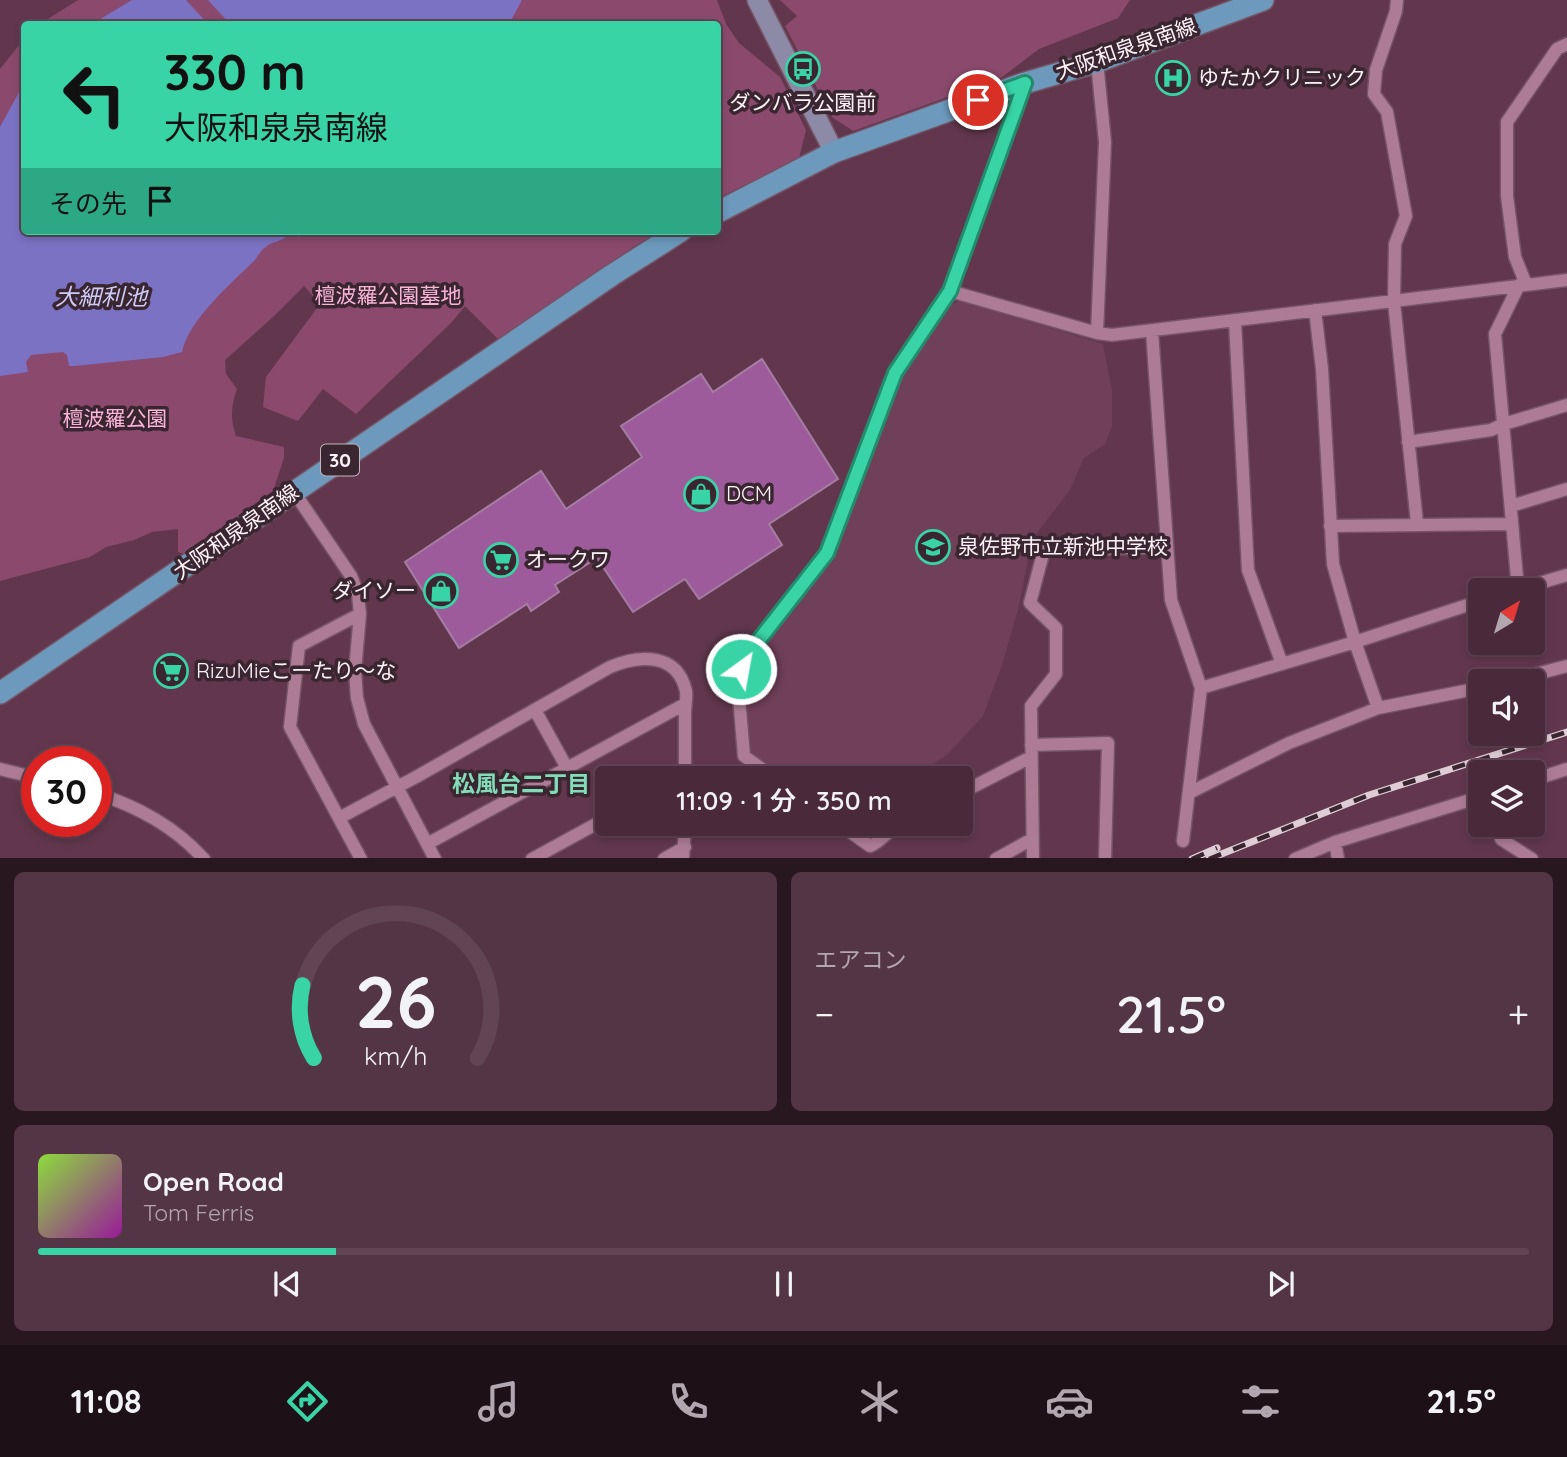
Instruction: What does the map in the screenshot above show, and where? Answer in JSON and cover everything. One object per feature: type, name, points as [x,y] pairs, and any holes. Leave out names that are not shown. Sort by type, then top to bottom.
[{"type":"main road","name":"大阪和泉泉南線","points":[[721,210],[834,152],[1025,83],[1097,62],[1263,0]]},
{"type":"main road","name":"大阪和泉泉南線","points":[[0,693],[612,275],[675,235]]},
{"type":"street","points":[[757,0],[834,152]]},
{"type":"street","points":[[1397,0],[1396,11],[1376,70],[1374,94],[1387,112],[1406,216],[1395,244],[1394,302],[1417,523]]},
{"type":"street","points":[[1516,578],[1495,334],[1522,285],[1515,257],[1507,196],[1507,122],[1557,49],[1567,44]]},
{"type":"street","points":[[1097,62],[1105,142],[1097,333]]},
{"type":"street","points":[[758,766],[744,756],[739,697],[741,663],[827,553],[895,373],[950,291],[1025,83]]},
{"type":"street","points":[[950,291],[1112,335],[1567,280]]},
{"type":"street","points":[[1315,310],[1333,564],[1355,642],[1378,708]]},
{"type":"street","points":[[1234,321],[1248,570],[1282,664]]},
{"type":"street","points":[[1152,331],[1171,600],[1201,688],[1183,841]]},
{"type":"street","points":[[1408,442],[1491,430],[1567,405]]},
{"type":"street","points":[[1511,506],[1567,489]]},
{"type":"street","points":[[294,492],[351,576],[358,594],[360,614],[355,671],[357,698],[364,724],[434,858]]},
{"type":"street","points":[[1330,526],[1511,524]]},
{"type":"street","points":[[1033,858],[1031,706],[1056,674],[1056,628],[1030,603],[1044,550],[1167,547]]},
{"type":"street","points":[[1545,581],[1567,575]]},
{"type":"street","points":[[1201,688],[1468,605]]},
{"type":"street","points":[[360,614],[299,646],[290,727],[360,858]]},
{"type":"street","points":[[339,818],[610,667],[645,657],[660,660],[677,673],[686,691],[683,766]]},
{"type":"street","points":[[1545,672],[1567,666]]},
{"type":"street","points":[[1189,793],[1289,743],[1378,708],[1468,690]]},
{"type":"street","points":[[427,844],[685,704]]},
{"type":"street","points":[[535,710],[567,768]]},
{"type":"street","points":[[973,786],[1031,751],[1108,743],[1105,858]]},
{"type":"street","points":[[0,769],[21,774]]},
{"type":"street","points":[[1545,776],[1567,769]]},
{"type":"street","points":[[112,799],[138,808],[168,826],[203,858]]},
{"type":"street","points":[[1297,858],[1335,842],[1468,801]]},
{"type":"street","points":[[534,858],[595,825]]},
{"type":"street","points":[[856,836],[870,846],[877,844],[884,836]]},
{"type":"street","points":[[998,858],[1032,839]]},
{"type":"street","points":[[1501,839],[1530,858]]},
{"type":"street","points":[[1335,842],[1338,858]]},
{"type":"street","points":[[666,858],[684,853]]},
{"type":"shaded area","name":"泉佐野市立新池中学校","points":[[960,301],[1103,344],[1112,390],[1112,427],[1105,444],[1084,458],[1070,490],[1032,539],[1018,610],[983,716],[947,755],[929,766],[765,766],[746,747],[744,665],[832,555],[901,371],[947,305]]},
{"type":"green space","points":[[78,0],[717,0],[726,24],[739,43],[780,77],[806,130],[799,158],[721,197],[721,21],[45,21]]},
{"type":"green space","points":[[780,0],[1130,0],[1118,18],[1039,49],[1001,78],[853,131],[832,117],[785,26],[797,16]]},
{"type":"green space","name":"檀波羅公園","points":[[21,43],[21,235],[654,235],[498,339],[465,306],[452,322],[356,414],[323,389],[298,421],[263,407],[266,377],[320,304],[304,286],[225,360],[226,374],[237,389],[232,412],[236,436],[284,447],[284,458],[273,491],[184,554],[178,552],[178,529],[152,532],[106,547],[90,557],[0,581],[0,69]]},
{"type":"water","points":[[132,0],[186,0],[205,21],[97,21]]},
{"type":"water","points":[[208,0],[522,0],[511,21],[227,21]]},
{"type":"water","name":"大細利池","points":[[21,88],[21,235],[288,235],[263,249],[222,292],[192,328],[182,352],[163,357],[74,366],[69,366],[67,355],[63,352],[31,355],[26,362],[28,372],[0,376],[0,127]]},
{"type":"building","name":"DCM","points":[[762,359],[838,479],[769,524],[782,545],[699,599],[685,579],[633,612],[597,558],[555,585],[559,592],[531,611],[527,604],[459,648],[405,562],[541,471],[566,509],[642,457],[621,426],[701,374],[713,392]]},
{"type":"railway","points":[[1212,858],[1369,795],[1567,732]]},
{"type":"railway","points":[[1194,858],[1217,848]]},
{"type":"place","name":"ダンバラ公園前","points":[[803,69]]},
{"type":"place","name":"ゆたかクリニック","points":[[1173,78]]},
{"type":"place","name":"DCM","points":[[701,494]]},
{"type":"place","name":"泉佐野市立新池中学校","points":[[933,547]]},
{"type":"place","name":"オークワ","points":[[501,560]]},
{"type":"place","name":"ダイソー","points":[[441,591]]},
{"type":"place","name":"RizuMieこーたり～な","points":[[171,671]]},
{"type":"district","name":"松風台二丁目","points":[[521,784]]},
{"type":"route","points":[[741,669],[741,663],[827,553],[895,373],[950,291],[1025,83],[978,100]]},
{"type":"park label","name":"檀波羅公園墓地","points":[[388,296]]}]
